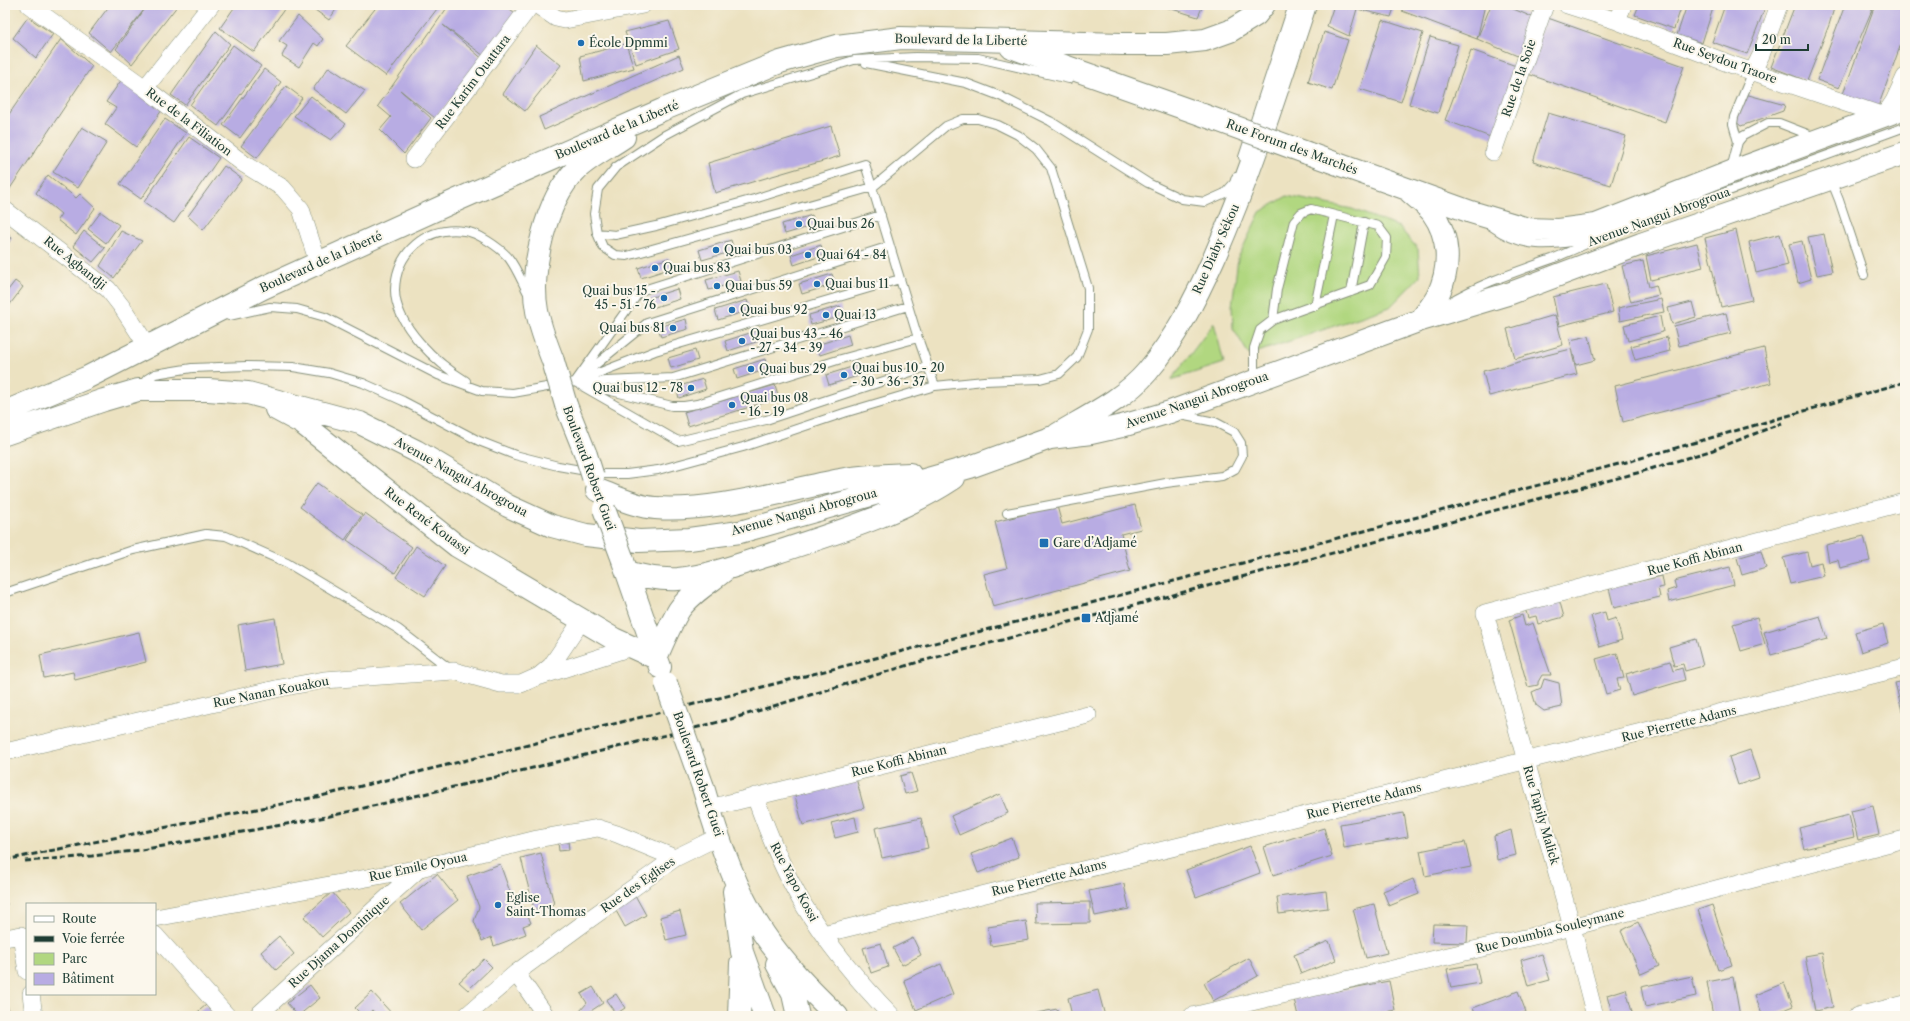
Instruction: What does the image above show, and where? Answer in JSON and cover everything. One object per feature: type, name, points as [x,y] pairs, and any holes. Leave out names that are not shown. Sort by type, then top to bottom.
[{"type":"main road","name":"Boulevard de la Liberté","points":[[5,412],[86,378],[263,288],[318,263],[662,110],[780,62],[837,46],[901,38],[1130,44],[1167,44],[1205,40],[1230,31],[1256,15],[1264,5]]},
{"type":"main road","name":"Rue Diaby Sékou","points":[[1050,438],[1117,398],[1146,373],[1175,335],[1205,277],[1225,232],[1257,149],[1305,5]]},
{"type":"main road","name":"Rue Forum des Marchés","points":[[992,40],[1471,212],[1528,229],[1599,231]]},
{"type":"main road","name":"Avenue Nangui Abrogroua","points":[[1599,231],[1731,172],[1905,108]]},
{"type":"main road","name":"Boulevard Robert Gueï","points":[[662,110],[576,170],[561,189],[548,216],[540,243],[536,282],[537,310],[566,405],[586,455],[656,658],[703,787],[709,808],[745,902],[764,935],[815,995],[837,1016]]},
{"type":"main road","name":"Avenue Nangui Abrogroua","points":[[5,434],[138,390],[208,390],[248,393],[360,423],[416,451],[508,506],[552,526],[593,536],[639,541],[689,539],[740,532],[944,473],[970,467],[1050,438],[1116,428],[1170,412],[1421,320],[1511,293],[1640,244],[1831,180],[1905,153]]},
{"type":"main road","points":[[1404,187],[1431,211],[1443,231],[1448,251],[1445,274],[1438,295],[1421,320]]},
{"type":"main road","name":"Rue René Kouassi","points":[[248,393],[302,423],[457,546],[582,620],[656,658]]},
{"type":"main road","name":"Avenue Nangui Abrogroua","points":[[728,568],[864,524],[921,498],[970,467]]},
{"type":"main road","points":[[598,492],[654,508],[691,508],[768,496],[842,479],[884,475],[944,473]]},
{"type":"main road","points":[[625,566],[656,579],[678,579],[728,568]]},
{"type":"main road","points":[[656,658],[680,609],[695,594],[728,568]]},
{"type":"main road","name":"Boulevard Robert Gueï","points":[[731,866],[742,952],[765,1016]]},
{"type":"main road","points":[[764,935],[793,994],[798,1016]]},
{"type":"main road","points":[[739,1016],[742,952]]},
{"type":"street","name":"Rue de la Filiation","points":[[29,5],[145,88],[244,164],[288,193],[301,209],[318,263]]},
{"type":"street","points":[[145,88],[211,5]]},
{"type":"street","name":"Rue Karim Ouattara","points":[[414,159],[531,5]]},
{"type":"street","points":[[537,5],[556,18],[565,20],[643,5]]},
{"type":"street","name":"Rue de la Soie","points":[[1493,152],[1545,5]]},
{"type":"street","name":"Rue Seydou Traore","points":[[1569,5],[1620,13],[1753,71],[1884,116]]},
{"type":"street","points":[[1753,71],[1761,55],[1779,5]]},
{"type":"street","points":[[1884,116],[1894,101],[1905,77]]},
{"type":"street","name":"Rue Agbandji","points":[[5,210],[108,289],[148,346]]},
{"type":"street","name":"Rue Koffi Abinan","points":[[1485,613],[1905,502]]},
{"type":"street","name":"Rue Tapily Malick","points":[[1485,613],[1572,926],[1595,1016]]},
{"type":"street","name":"Rue Nanan Kouakou","points":[[5,752],[272,690],[324,680],[454,672],[501,684],[521,684],[539,676],[550,666],[582,620]]},
{"type":"street","points":[[539,676],[632,647]]},
{"type":"street","name":"Rue Pierrette Adams","points":[[823,934],[1905,667]]},
{"type":"street","name":"Rue Koffi Abinan","points":[[709,808],[1088,715]]},
{"type":"street","name":"Rue Yapo Kossi","points":[[755,796],[779,858],[802,903],[823,934],[873,996],[892,1016]]},
{"type":"street","name":"Rue Emile Oyoua","points":[[156,918],[420,868],[538,839],[598,828],[617,834],[675,858]]},
{"type":"street","name":"Rue des Eglises","points":[[466,1016],[516,973],[675,858],[720,836]]},
{"type":"street","name":"Rue Doumbia Souleymane","points":[[1192,1016],[1572,926],[1905,839]]},
{"type":"street","name":"Rue Djama Dominique","points":[[257,1016],[420,868]]},
{"type":"street","points":[[18,936],[26,967]]},
{"type":"street","points":[[156,936],[227,1016]]},
{"type":"street","points":[[516,973],[546,1016]]},
{"type":"street","points":[[31,995],[34,1016]]},
{"type":"street","points":[[1857,1016],[1905,1004]]},
{"type":"lane","points":[[854,60],[966,83],[1000,96],[1050,121],[1148,183],[1182,199],[1205,202],[1225,193],[1234,183],[1293,5]]},
{"type":"lane","points":[[138,390],[147,379],[155,374],[192,368],[247,366],[293,367],[329,373],[363,383],[403,401],[479,441],[515,455],[558,466],[602,474],[627,474],[658,470],[743,447],[844,413],[935,386],[984,381],[1040,380],[1059,374],[1077,358],[1088,329],[1088,288],[1051,168],[1036,148],[1018,135],[998,125],[978,119],[963,119],[946,126],[873,187],[627,256],[615,255],[603,247],[597,233],[594,214],[598,189],[616,167],[663,136],[742,94],[854,60],[915,57],[978,58],[1054,74],[1077,81]]},
{"type":"lane","points":[[1738,142],[1733,124],[1734,117],[1753,71]]},
{"type":"lane","points":[[1099,88],[1174,110],[1198,113]]},
{"type":"lane","points":[[1731,172],[1738,142],[1743,136],[1772,122],[1820,138]]},
{"type":"lane","name":"Avenue Nangui Abrogroua","points":[[1421,320],[1471,289],[1505,274],[1554,258],[1599,231],[1905,127]]},
{"type":"lane","points":[[597,233],[615,235],[656,226],[747,201],[865,164],[918,338],[935,386]]},
{"type":"lane","points":[[1831,180],[1864,275]]},
{"type":"lane","points":[[1254,382],[1254,348],[1260,330],[1273,320],[1370,285],[1386,256],[1387,238],[1378,226],[1312,209],[1301,213],[1294,221],[1277,289],[1273,320]]},
{"type":"lane","points":[[575,382],[640,291],[881,215]]},
{"type":"lane","points":[[1315,306],[1334,215]]},
{"type":"lane","points":[[1351,292],[1364,222]]},
{"type":"lane","points":[[482,390],[451,372],[430,354],[412,332],[399,309],[395,291],[398,268],[408,251],[427,235],[448,230],[465,231],[484,239],[490,242],[508,258],[537,310]]},
{"type":"lane","points":[[575,382],[647,323],[890,246]]},
{"type":"lane","points":[[575,382],[655,351],[900,280]]},
{"type":"lane","points":[[148,346],[233,314],[270,307],[297,309],[325,317],[438,375],[482,390],[512,393],[575,382],[673,378],[908,306]]},
{"type":"lane","points":[[575,382],[672,406],[684,406],[697,404],[840,359],[918,338]]},
{"type":"lane","points":[[575,382],[678,441],[766,420],[929,366]]},
{"type":"lane","points":[[1007,513],[1166,483],[1222,476],[1235,470],[1242,456],[1241,443],[1234,432],[1215,422],[1170,412]]},
{"type":"lane","points":[[5,593],[133,550],[206,534],[226,536],[287,563],[398,629],[454,672]]},
{"type":"green space","points":[[1287,196],[1352,209],[1399,227],[1418,249],[1420,276],[1390,307],[1249,355],[1233,328],[1232,306],[1238,258],[1260,212]]},
{"type":"green space","points":[[1214,323],[1224,363],[1171,380]]},
{"type":"building","points":[[110,5],[178,5],[132,64],[116,49],[147,6],[111,52],[89,33]]},
{"type":"building","points":[[236,5],[280,5],[285,8],[254,52],[220,28]]},
{"type":"building","points":[[308,5],[339,5],[329,20]]},
{"type":"building","points":[[378,5],[440,5],[386,76],[346,46]]},
{"type":"building","points":[[449,5],[505,5],[520,17],[488,59],[443,25],[485,61],[435,118],[400,90],[431,118],[404,154],[380,130],[391,117],[378,106]]},
{"type":"building","points":[[1159,5],[1203,5],[1198,17]]},
{"type":"building","points":[[1334,5],[1395,5],[1391,17],[1357,9],[1349,36],[1327,26]]},
{"type":"building","points":[[1405,5],[1485,5],[1477,39],[1402,11]]},
{"type":"building","points":[[1491,5],[1504,5],[1537,19],[1520,57],[1477,39]]},
{"type":"building","points":[[1639,5],[1682,5],[1674,29],[1635,15]]},
{"type":"building","points":[[1687,5],[1714,5],[1702,43],[1677,35]]},
{"type":"building","points":[[1725,5],[1766,5],[1747,54],[1712,42]]},
{"type":"building","points":[[1795,5],[1835,5],[1829,25],[1807,81],[1771,67]]},
{"type":"building","points":[[1845,5],[1874,5],[1839,88],[1817,80]]},
{"type":"building","points":[[1875,5],[1898,5],[1905,8],[1905,33],[1878,107],[1843,94]]},
{"type":"building","points":[[298,16],[323,39],[318,46],[314,43],[299,67],[282,56],[287,46],[279,41]]},
{"type":"building","points":[[28,17],[53,34],[36,58],[13,38]]},
{"type":"building","points":[[1545,17],[1684,66],[1665,122],[1525,73]]},
{"type":"building","points":[[1382,20],[1423,33],[1401,102],[1360,89]]},
{"type":"building","points":[[669,21],[679,49],[636,64],[625,32]]},
{"type":"building","points":[[216,31],[230,44],[185,105],[171,95]]},
{"type":"building","points":[[1324,32],[1348,40],[1332,90],[1308,82]]},
{"type":"building","points":[[1430,37],[1458,45],[1438,113],[1409,104]]},
{"type":"building","points":[[61,39],[92,66],[5,196],[5,120]]},
{"type":"building","points":[[626,44],[634,68],[584,81],[580,56]]},
{"type":"building","points":[[233,45],[261,66],[218,126],[190,105]]},
{"type":"building","points":[[536,45],[561,65],[525,111],[503,94]]},
{"type":"building","points":[[1471,50],[1519,67],[1493,138],[1445,120]]},
{"type":"building","points":[[679,55],[684,68],[544,130],[539,117]]},
{"type":"building","points":[[329,67],[365,91],[346,114],[313,89]]},
{"type":"building","points":[[264,69],[281,82],[240,138],[223,125]]},
{"type":"building","points":[[122,79],[162,110],[136,147],[105,124],[116,108],[106,102]]},
{"type":"building","points":[[286,86],[302,98],[257,158],[241,146]]},
{"type":"building","points":[[1745,94],[1785,105],[1783,111],[1741,126],[1735,121]]},
{"type":"building","points":[[311,96],[346,124],[331,140],[294,116]]},
{"type":"building","points":[[1548,113],[1626,136],[1611,185],[1533,162]]},
{"type":"building","points":[[165,119],[186,133],[141,199],[120,184]]},
{"type":"building","points":[[831,126],[840,156],[715,193],[708,163]]},
{"type":"building","points":[[82,127],[107,142],[78,188],[53,172]]},
{"type":"building","points":[[189,137],[219,158],[174,223],[144,202]]},
{"type":"building","points":[[224,166],[242,179],[203,230],[188,216]]},
{"type":"building","points":[[48,175],[76,198],[80,194],[95,208],[76,235],[57,220],[61,214],[36,193]]},
{"type":"building","points":[[101,212],[119,225],[106,243],[88,229]]},
{"type":"building","name":"Quai bus 26","points":[[812,215],[815,225],[785,234],[782,224]]},
{"type":"building","points":[[1736,230],[1752,300],[1721,307],[1705,238]]},
{"type":"building","points":[[84,231],[105,248],[93,262],[73,246]]},
{"type":"building","points":[[121,231],[142,241],[114,278],[100,266]]},
{"type":"building","points":[[5,232],[12,238],[5,247]]},
{"type":"building","points":[[1780,234],[1788,265],[1756,273],[1749,242]]},
{"type":"building","points":[[1824,234],[1832,272],[1817,275],[1808,237]]},
{"type":"building","name":"Quai bus 03","points":[[731,240],[734,251],[702,260],[699,250]]},
{"type":"building","points":[[1802,241],[1811,279],[1798,283],[1789,244]]},
{"type":"building","points":[[1697,243],[1703,267],[1651,280],[1646,256]]},
{"type":"building","name":"Quai 64 - 84","points":[[821,245],[824,255],[794,265],[791,255]]},
{"type":"building","name":"Quai bus 83","points":[[669,258],[672,268],[641,278],[638,268]]},
{"type":"building","points":[[1643,261],[1649,287],[1656,285],[1659,295],[1631,302],[1622,266]]},
{"type":"building","name":"Quai bus 59","points":[[738,271],[741,281],[709,290],[706,280]]},
{"type":"building","name":"Quai bus 11","points":[[832,274],[835,284],[802,294],[799,284]]},
{"type":"building","points":[[15,281],[23,287],[5,311],[5,294]]},
{"type":"building","points":[[1606,284],[1613,312],[1559,326],[1553,297]]},
{"type":"building","name":"Quai bus 15 - 45 - 51 - 76","points":[[677,289],[680,299],[652,308],[649,298]]},
{"type":"building","points":[[1661,299],[1664,312],[1620,321],[1618,308]]},
{"type":"building","name":"Quai bus 92","points":[[747,300],[750,310],[718,320],[715,310]]},
{"type":"building","points":[[1692,302],[1696,317],[1672,324],[1668,308]]},
{"type":"building","name":"Quai 13","points":[[840,306],[843,316],[811,325],[809,315]]},
{"type":"building","points":[[1726,313],[1731,333],[1679,346],[1674,326]]},
{"type":"building","points":[[1555,315],[1563,345],[1515,359],[1507,329]]},
{"type":"building","points":[[1660,316],[1663,332],[1628,341],[1624,325]]},
{"type":"building","name":"Quai bus 81","points":[[686,319],[688,329],[661,337],[658,327]]},
{"type":"building","name":"Quai bus 43 - 46 - 27 - 34 - 39","points":[[756,331],[759,341],[728,351],[725,341]]},
{"type":"building","points":[[848,335],[851,345],[820,355],[817,345]]},
{"type":"building","points":[[1589,336],[1595,360],[1576,365],[1570,340]]},
{"type":"building","points":[[1667,337],[1670,351],[1635,360],[1631,346]]},
{"type":"building","points":[[1764,348],[1771,383],[1623,422],[1615,386]]},
{"type":"building","points":[[1571,349],[1577,374],[1489,396],[1483,371]]},
{"type":"building","points":[[695,350],[698,360],[671,368],[668,358]]},
{"type":"building","name":"Quai bus 29","points":[[765,359],[768,369],[737,379],[734,369]]},
{"type":"building","name":"Quai bus 10 - 20 - 30 - 36 - 37","points":[[858,365],[861,375],[829,385],[826,375]]},
{"type":"building","name":"Quai bus 12 - 78","points":[[703,379],[706,389],[679,398],[676,387]]},
{"type":"building","name":"Quai bus 08 - 16 - 19","points":[[775,385],[779,398],[688,426],[684,412]]},
{"type":"building","points":[[317,483],[362,515],[345,540],[300,507]]},
{"type":"building","points":[[1135,505],[1141,529],[1121,534],[1130,571],[993,607],[984,574],[1007,568],[995,522],[1057,506],[1062,524]]},
{"type":"building","points":[[365,513],[412,547],[395,573],[347,540]]},
{"type":"building","points":[[1864,536],[1870,561],[1840,568],[1838,560],[1829,562],[1826,545]]},
{"type":"building","points":[[416,546],[445,566],[425,596],[396,577]]},
{"type":"building","points":[[1761,551],[1766,568],[1742,575],[1737,558]]},
{"type":"building","points":[[1807,552],[1810,565],[1821,562],[1824,576],[1790,584],[1783,558]]},
{"type":"building","points":[[1730,567],[1734,585],[1669,602],[1667,591],[1676,588],[1674,581]]},
{"type":"building","points":[[1662,576],[1664,587],[1658,588],[1660,597],[1614,608],[1609,588]]},
{"type":"building","points":[[1559,599],[1564,617],[1538,624],[1536,616],[1528,618],[1525,608]]},
{"type":"building","points":[[1605,612],[1607,621],[1616,618],[1622,640],[1600,647],[1591,616]]},
{"type":"building","points":[[1522,615],[1525,626],[1533,623],[1551,675],[1542,675],[1538,685],[1528,687],[1509,620]]},
{"type":"building","points":[[1820,616],[1827,639],[1771,655],[1764,632]]},
{"type":"building","points":[[1757,617],[1765,644],[1741,651],[1733,624]]},
{"type":"building","points":[[275,618],[282,664],[245,671],[238,625]]},
{"type":"building","points":[[1883,624],[1888,643],[1861,652],[1855,632]]},
{"type":"building","points":[[139,632],[146,662],[75,680],[73,672],[44,678],[40,655]]},
{"type":"building","points":[[1696,639],[1703,666],[1685,671],[1683,664],[1674,666],[1669,647]]},
{"type":"building","points":[[1617,653],[1624,678],[1617,679],[1620,690],[1606,694],[1596,659]]},
{"type":"building","points":[[1670,661],[1673,671],[1682,668],[1685,680],[1632,696],[1626,674]]},
{"type":"building","points":[[1544,679],[1559,683],[1562,707],[1544,711],[1536,705],[1532,692],[1541,688]]},
{"type":"building","points":[[1905,681],[1905,710],[1902,711],[1895,683]]},
{"type":"building","points":[[1750,750],[1759,778],[1738,785],[1729,757]]},
{"type":"building","points":[[911,773],[917,791],[905,794],[900,776]]},
{"type":"building","points":[[856,778],[864,808],[803,825],[795,796]]},
{"type":"building","points":[[1000,794],[1008,813],[959,835],[951,816]]},
{"type":"building","points":[[1873,806],[1879,835],[1858,840],[1851,811]]},
{"type":"building","points":[[1404,813],[1408,837],[1344,848],[1340,824]]},
{"type":"building","points":[[1849,815],[1854,837],[1804,849],[1799,828]]},
{"type":"building","points":[[855,817],[858,832],[835,838],[831,823]]},
{"type":"building","points":[[921,818],[928,848],[882,858],[875,828]]},
{"type":"building","points":[[1324,828],[1332,856],[1273,875],[1264,847]]},
{"type":"building","points":[[1511,830],[1516,855],[1497,860],[1494,836]]},
{"type":"building","points":[[1012,838],[1019,857],[978,873],[971,854]]},
{"type":"building","points":[[568,841],[569,850],[559,851],[558,842]]},
{"type":"building","points":[[1465,842],[1471,867],[1425,876],[1420,851]]},
{"type":"building","points":[[1250,846],[1260,873],[1196,897],[1186,870]]},
{"type":"building","points":[[541,853],[554,904],[534,909],[521,858]]},
{"type":"building","name":"Eglise Saint-Thomas","points":[[500,864],[514,903],[525,908],[531,923],[523,926],[526,934],[494,946],[491,937],[482,941],[474,921],[479,907],[467,876]]},
{"type":"building","points":[[437,874],[458,900],[421,930],[400,904]]},
{"type":"building","points":[[1413,879],[1419,894],[1389,906],[1383,891]]},
{"type":"building","points":[[1124,884],[1129,909],[1095,916],[1089,891]]},
{"type":"building","points":[[1326,891],[1328,908],[1279,914],[1277,897]]},
{"type":"building","points":[[332,892],[349,912],[322,937],[304,917]]},
{"type":"building","points":[[636,897],[646,915],[625,927],[615,909]]},
{"type":"building","points":[[1090,902],[1090,923],[1036,924],[1035,903]]},
{"type":"building","points":[[1374,904],[1387,953],[1366,958],[1353,909]]},
{"type":"building","points":[[1712,905],[1732,965],[1718,970],[1698,910]]},
{"type":"building","points":[[680,911],[686,935],[666,940],[660,917]]},
{"type":"building","points":[[1026,921],[1029,940],[991,946],[988,927]]},
{"type":"building","points":[[1638,922],[1659,966],[1641,974],[1621,931]]},
{"type":"building","points":[[1433,924],[1468,925],[1467,943],[1432,942]]},
{"type":"building","points":[[279,936],[294,954],[276,970],[261,952]]},
{"type":"building","points":[[913,938],[921,955],[902,965],[893,948]]},
{"type":"building","points":[[1329,941],[1336,960],[1301,974],[1294,955]]},
{"type":"building","points":[[881,943],[888,967],[871,973],[863,948]]},
{"type":"building","points":[[1822,953],[1833,1007],[1815,1011],[1805,956]]},
{"type":"building","points":[[1542,954],[1550,980],[1528,986],[1521,960]]},
{"type":"building","points":[[1249,958],[1258,976],[1213,1001],[1204,983]]},
{"type":"building","points":[[484,959],[492,967],[468,990],[459,982]]},
{"type":"building","points":[[941,964],[953,994],[916,1010],[904,980]]},
{"type":"building","points":[[1476,964],[1480,983],[1451,988],[1447,969]]},
{"type":"building","points":[[1692,976],[1696,996],[1645,1007],[1641,987]]},
{"type":"building","points":[[1733,977],[1740,1016],[1713,1016],[1707,982]]},
{"type":"building","points":[[1389,981],[1395,1010],[1367,1016],[1298,1016],[1294,999]]},
{"type":"building","points":[[1784,983],[1793,1006],[1768,1016],[1763,1016],[1755,995]]},
{"type":"building","points":[[310,985],[320,998],[298,1016],[287,1003]]},
{"type":"building","points":[[593,987],[603,1003],[583,1016],[580,1011],[587,1003],[581,994]]},
{"type":"building","points":[[1626,989],[1633,1016],[1613,1016],[1607,995]]},
{"type":"building","points":[[1098,990],[1105,1016],[1072,1016],[1068,998]]},
{"type":"building","points":[[1518,991],[1526,1012],[1516,1016],[1476,1016],[1473,1008]]},
{"type":"building","points":[[372,992],[394,1016],[378,1016],[372,1010],[366,1016],[363,1016],[355,1008]]},
{"type":"building","points":[[616,994],[625,1008],[616,1014],[606,1000]]},
{"type":"building","points":[[6,995],[9,1016],[5,1016]]},
{"type":"building","points":[[206,1005],[215,1016],[193,1016]]},
{"type":"building","points":[[1057,1009],[1058,1016],[1026,1016],[1026,1015]]},
{"type":"railway","points":[[5,860],[321,796],[723,697],[1083,605],[1634,460],[1905,382]]},
{"type":"railway","points":[[25,861],[92,856],[141,850],[326,817],[731,719],[922,661],[1637,473],[1713,450],[1782,423]]},
{"type":"place","name":"École Dpmmi","points":[[581,43]]},
{"type":"place","name":"Quai bus 26","points":[[799,224]]},
{"type":"place","name":"Quai bus 03","points":[[716,250]]},
{"type":"place","name":"Quai 64 - 84","points":[[808,255]]},
{"type":"place","name":"Quai bus 83","points":[[655,268]]},
{"type":"place","name":"Quai bus 11","points":[[817,284]]},
{"type":"place","name":"Quai bus 59","points":[[717,286]]},
{"type":"place","name":"Quai bus 15 - 45 - 51 - 76","points":[[664,298]]},
{"type":"place","name":"Quai bus 92","points":[[732,310]]},
{"type":"place","name":"Quai 13","points":[[826,315]]},
{"type":"place","name":"Quai bus 81","points":[[673,328]]},
{"type":"place","name":"Quai bus 43 - 46 - 27 - 34 - 39","points":[[742,341]]},
{"type":"place","name":"Quai bus 29","points":[[751,369]]},
{"type":"place","name":"Quai bus 10 - 20 - 30 - 36 - 37","points":[[844,375]]},
{"type":"place","name":"Quai bus 12 - 78","points":[[691,388]]},
{"type":"place","name":"Quai bus 08 - 16 - 19","points":[[732,405]]},
{"type":"place","name":"Gare d’Adjamé","points":[[1044,543]]},
{"type":"place","name":"Adjamé","points":[[1086,618]]},
{"type":"place","name":"Eglise Saint-Thomas","points":[[498,905]]}]
